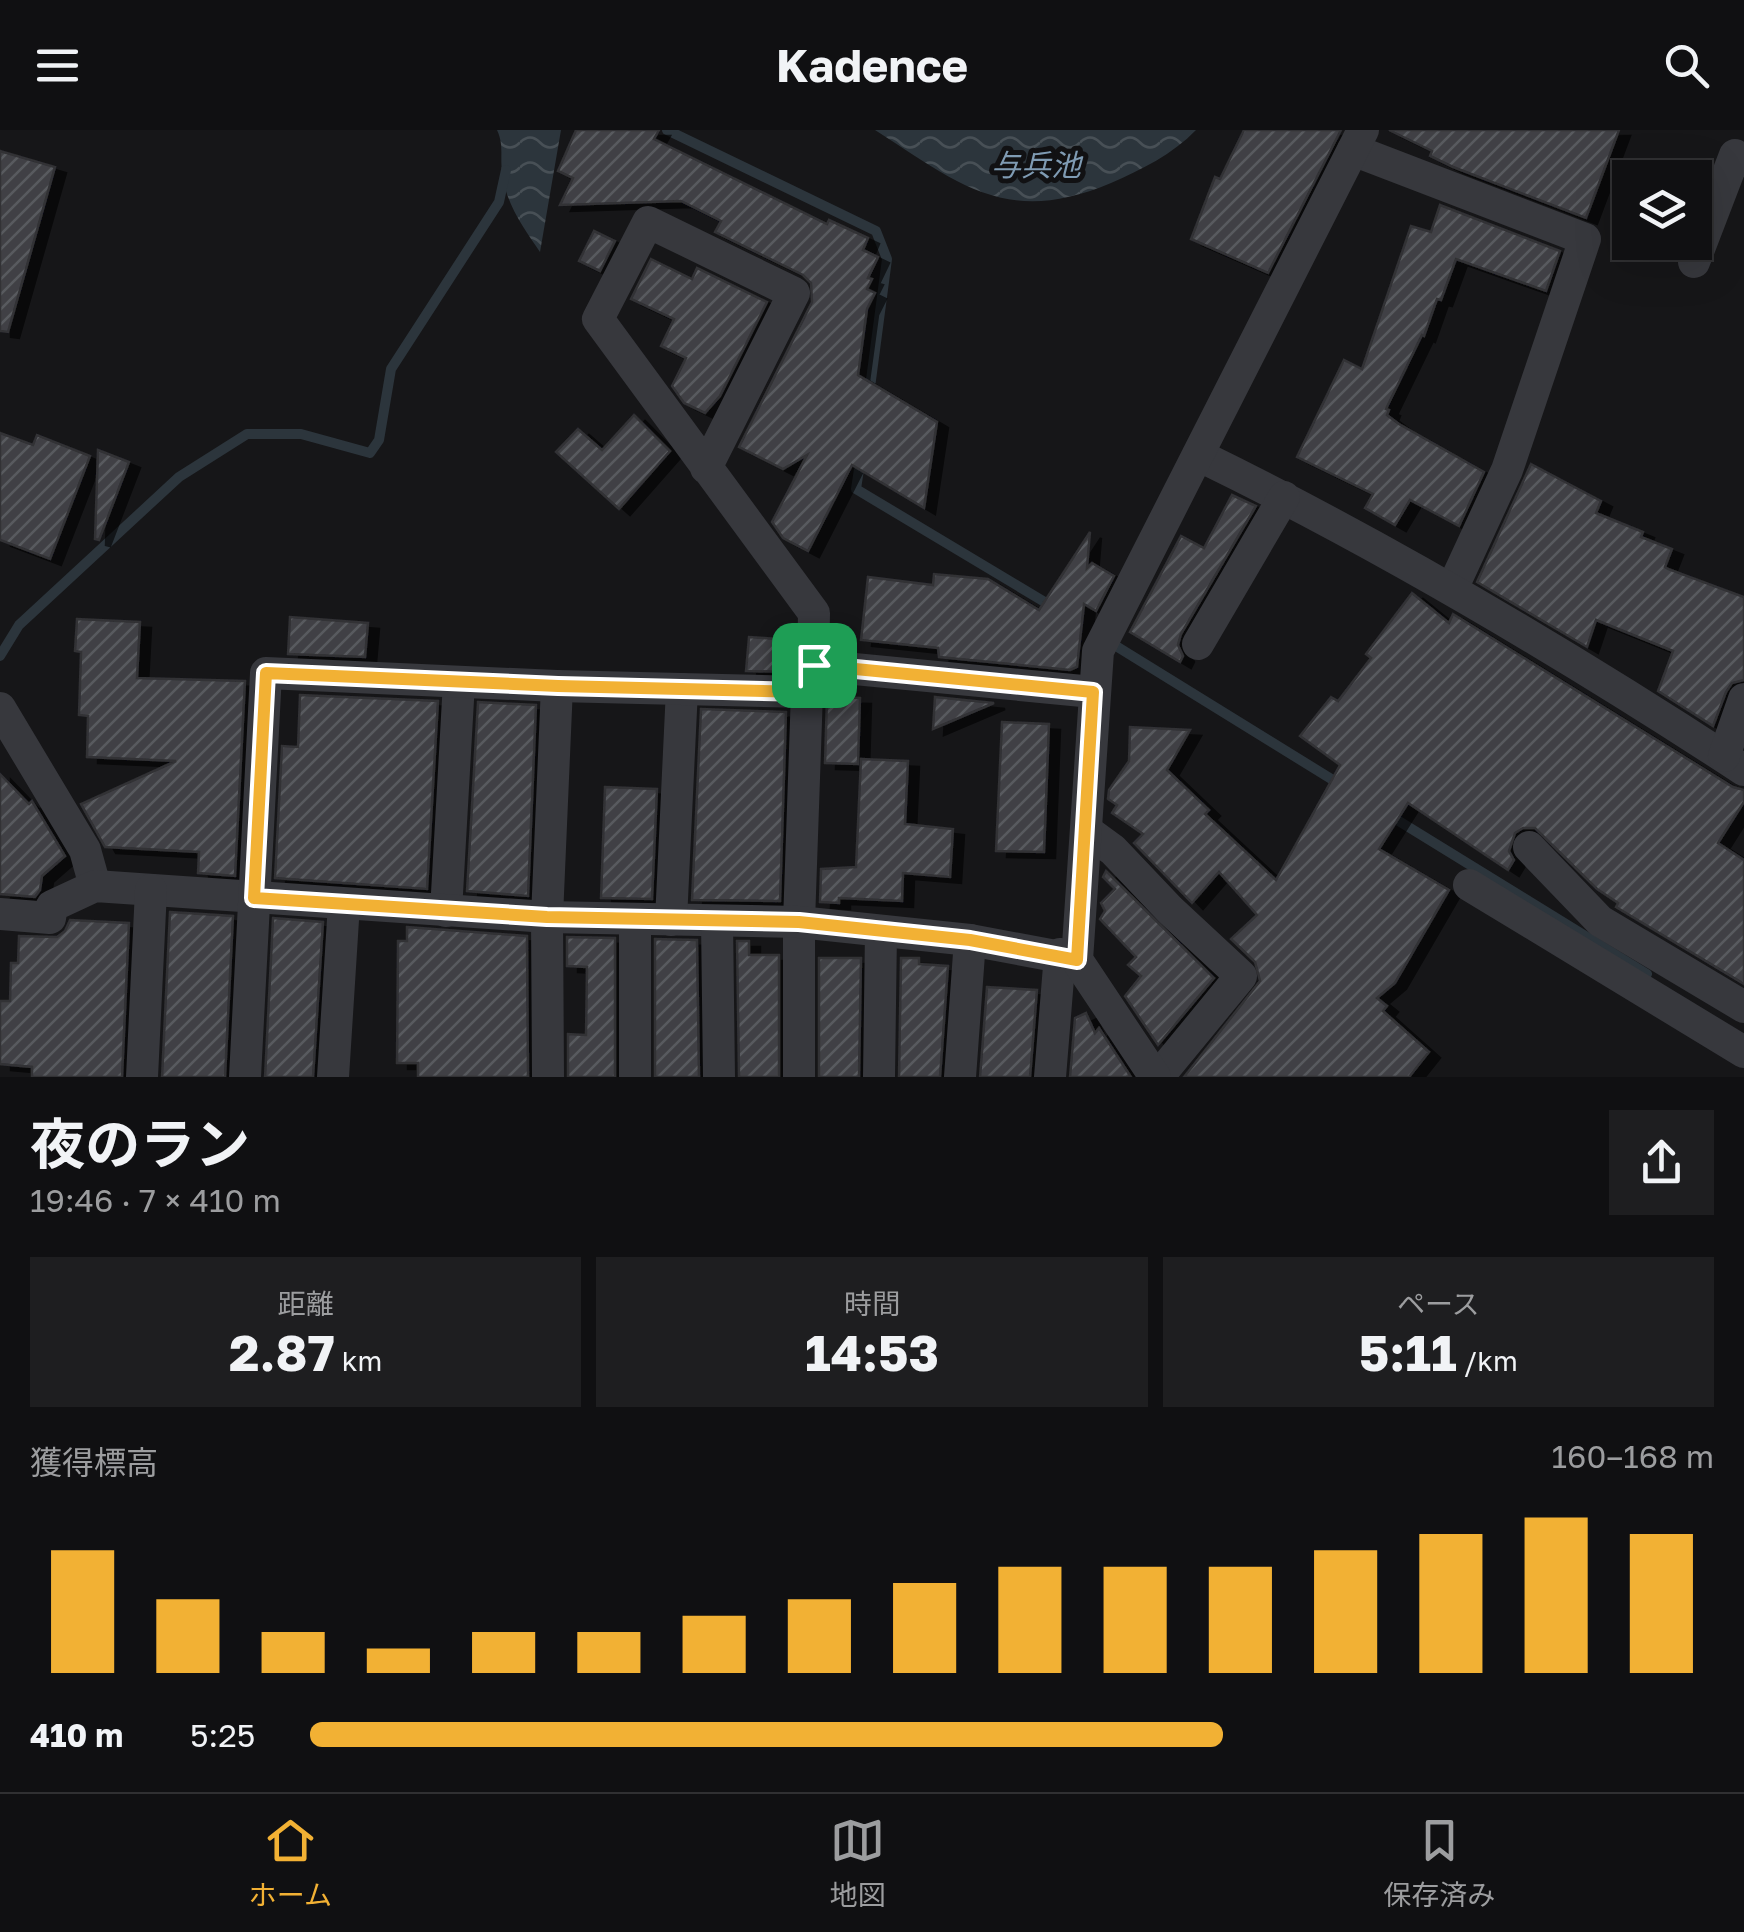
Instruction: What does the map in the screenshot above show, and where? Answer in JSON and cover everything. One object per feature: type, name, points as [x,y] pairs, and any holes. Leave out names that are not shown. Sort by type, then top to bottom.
[{"type":"street","points":[[1050,1077],[1086,830],[1098,651],[1358,140],[1584,239],[1507,470],[1452,589]]},
{"type":"street","points":[[1694,262],[1735,155],[1744,161]]},
{"type":"street","points":[[706,468],[794,293],[648,222],[598,318],[706,468],[814,613],[799,922],[799,1077]]},
{"type":"street","points":[[1198,454],[1452,589],[1734,763],[1744,700]]},
{"type":"street","points":[[1198,644],[1284,497]]},
{"type":"street","points":[[245,1077],[266,673],[682,689],[810,678],[1093,692]]},
{"type":"street","points":[[446,910],[459,682]]},
{"type":"street","points":[[548,1077],[547,917],[558,686]]},
{"type":"street","points":[[671,920],[682,689]]},
{"type":"street","points":[[0,708],[85,850],[96,886]]},
{"type":"street","points":[[0,914],[50,918],[52,906],[96,886],[547,917],[799,922],[970,940],[1069,957],[1156,1077],[1241,976],[1170,910],[1114,850],[1086,830]]},
{"type":"street","points":[[1529,847],[1600,921],[1744,1006]]},
{"type":"street","points":[[1470,884],[1744,1052]]},
{"type":"street","points":[[142,1077],[151,890]]},
{"type":"street","points":[[333,1077],[344,904]]},
{"type":"street","points":[[634,1077],[635,919]]},
{"type":"street","points":[[717,920],[720,1077]]},
{"type":"street","points":[[879,1077],[881,931]]},
{"type":"street","points":[[960,1077],[970,940]]},
{"type":"water","points":[[497,130],[561,130],[540,252],[507,194]]},
{"type":"water","name":"与兵池","points":[[875,130],[1196,130],[1167,154],[1122,178],[1074,196],[1042,201],[1013,200],[959,182]]},
{"type":"building","points":[[576,130],[659,130],[654,139],[827,224],[829,220],[868,238],[863,250],[878,257],[868,278],[872,279],[867,289],[875,293],[867,309],[858,375],[937,422],[924,508],[852,465],[808,551],[783,538],[772,522],[807,455],[783,469],[739,447],[812,302],[811,283],[803,275],[715,232],[721,221],[681,201],[560,205],[573,178],[558,171]]},
{"type":"building","points":[[1244,130],[1341,130],[1268,273],[1191,239],[1215,177],[1220,179]]},
{"type":"building","points":[[1389,130],[1619,130],[1586,218],[1453,167],[1430,156],[1432,151]]},
{"type":"building","points":[[0,151],[55,167],[8,332],[0,331]]},
{"type":"building","points":[[1440,205],[1560,251],[1546,291],[1456,259],[1441,300],[1437,299],[1424,336],[1386,409],[1387,415],[1399,424],[1484,472],[1459,526],[1410,500],[1395,525],[1365,508],[1373,494],[1297,457],[1344,360],[1362,369],[1411,226],[1431,232]]},
{"type":"building","points":[[594,231],[615,241],[600,271],[579,261]]},
{"type":"building","points":[[651,259],[692,279],[697,268],[767,302],[720,396],[705,413],[684,403],[672,386],[686,358],[661,346],[674,319],[631,299]]},
{"type":"building","points":[[634,415],[670,451],[619,509],[556,452],[578,429],[602,450]]},
{"type":"building","points":[[0,433],[33,445],[37,435],[90,456],[50,559],[0,540]]},
{"type":"building","points":[[98,450],[129,462],[99,540],[95,539]]},
{"type":"building","points":[[1531,464],[1601,501],[1596,513],[1672,549],[1665,567],[1668,569],[1744,597],[1744,680],[1732,683],[1713,726],[1658,691],[1673,651],[1596,620],[1587,647],[1477,582]]},
{"type":"building","points":[[1232,495],[1256,506],[1181,634],[1180,662],[1130,632],[1181,536],[1204,548]]},
{"type":"building","points":[[1090,532],[1087,568],[1092,563],[1114,576],[1096,611],[1084,604],[1077,667],[1070,670],[939,657],[938,648],[861,640],[868,577],[933,585],[934,574],[988,579],[1039,610]]},
{"type":"building","points":[[1412,593],[1449,623],[1453,614],[1733,787],[1744,790],[1744,802],[1718,843],[1744,860],[1744,984],[1616,907],[1618,903],[1597,889],[1535,828],[1515,833],[1509,851],[1514,860],[1508,870],[1408,803],[1379,849],[1449,890],[1395,983],[1377,998],[1387,1006],[1383,1011],[1429,1052],[1409,1077],[1184,1077],[1260,981],[1255,962],[1231,939],[1257,915],[1219,872],[1192,903],[1134,843],[1143,834],[1112,813],[1117,805],[1108,799],[1109,790],[1129,761],[1130,727],[1190,730],[1167,770],[1209,810],[1205,814],[1276,880],[1340,765],[1300,736],[1331,697],[1338,701],[1371,658],[1366,654]]},
{"type":"building","points":[[290,617],[368,623],[365,657],[288,654]]},
{"type":"building","points":[[77,619],[140,622],[137,678],[245,681],[235,876],[198,873],[199,852],[105,847],[81,804],[176,761],[87,757],[88,716],[79,715],[81,652],[75,651]]},
{"type":"building","points":[[749,637],[792,640],[791,672],[746,671]]},
{"type":"building","points":[[300,695],[438,701],[427,889],[275,878],[282,746],[298,747]]},
{"type":"building","points":[[827,697],[860,698],[858,764],[825,763]]},
{"type":"building","points":[[935,697],[994,703],[933,729]]},
{"type":"building","points":[[478,702],[536,705],[528,896],[467,891]]},
{"type":"building","points":[[701,709],[786,712],[780,901],[692,900]]},
{"type":"building","points":[[1002,722],[1049,724],[1044,852],[996,851]]},
{"type":"building","points":[[861,759],[908,761],[905,824],[953,829],[950,877],[903,873],[902,901],[839,898],[839,903],[820,902],[821,869],[856,867]]},
{"type":"building","points":[[0,774],[29,804],[32,801],[65,856],[42,876],[35,897],[0,894]]},
{"type":"building","points":[[605,787],[657,789],[652,899],[601,898]]},
{"type":"building","points":[[1106,871],[1214,978],[1158,1045],[1125,996],[1141,976],[1128,965],[1136,957],[1100,919],[1105,911],[1101,903],[1115,889],[1103,877]]},
{"type":"building","points":[[170,912],[233,916],[225,1077],[162,1077]]},
{"type":"building","points":[[273,918],[323,922],[313,1077],[265,1077]]},
{"type":"building","points":[[70,920],[129,923],[122,1077],[32,1077],[32,1067],[0,1064],[0,1001],[10,1001],[11,963],[18,963],[19,936],[57,937]]},
{"type":"building","points":[[407,927],[527,936],[528,1077],[418,1077],[418,1063],[397,1063],[398,941],[407,941]]},
{"type":"building","points":[[567,937],[615,938],[615,1077],[568,1077],[568,1034],[586,1035],[587,967],[567,966]]},
{"type":"building","points":[[655,939],[697,940],[699,1077],[655,1077]]},
{"type":"building","points":[[737,941],[749,941],[749,955],[779,955],[779,1077],[739,1077]]},
{"type":"building","points":[[819,958],[861,958],[859,1077],[819,1077]]},
{"type":"building","points":[[901,958],[919,958],[919,964],[948,966],[940,1077],[899,1077]]},
{"type":"building","points":[[987,987],[1037,990],[1030,1077],[980,1077]]},
{"type":"building","points":[[1086,1013],[1095,1033],[1099,1028],[1131,1077],[1070,1077],[1075,1018]]},
{"type":"waterway","points":[[667,130],[876,231],[887,259],[869,395]]},
{"type":"waterway","points":[[0,656],[19,625],[179,477],[247,434],[301,434],[370,453],[379,440],[391,369],[499,202],[506,170]]},
{"type":"waterway","points":[[861,456],[856,489],[1053,607]]},
{"type":"waterway","points":[[1116,646],[1341,785]]},
{"type":"waterway","points":[[1389,815],[1647,974]]},
{"type":"route","points":[[814,665],[1093,692],[1077,960],[970,940],[799,922],[547,917],[254,898],[266,673],[806,692],[814,665]]}]
